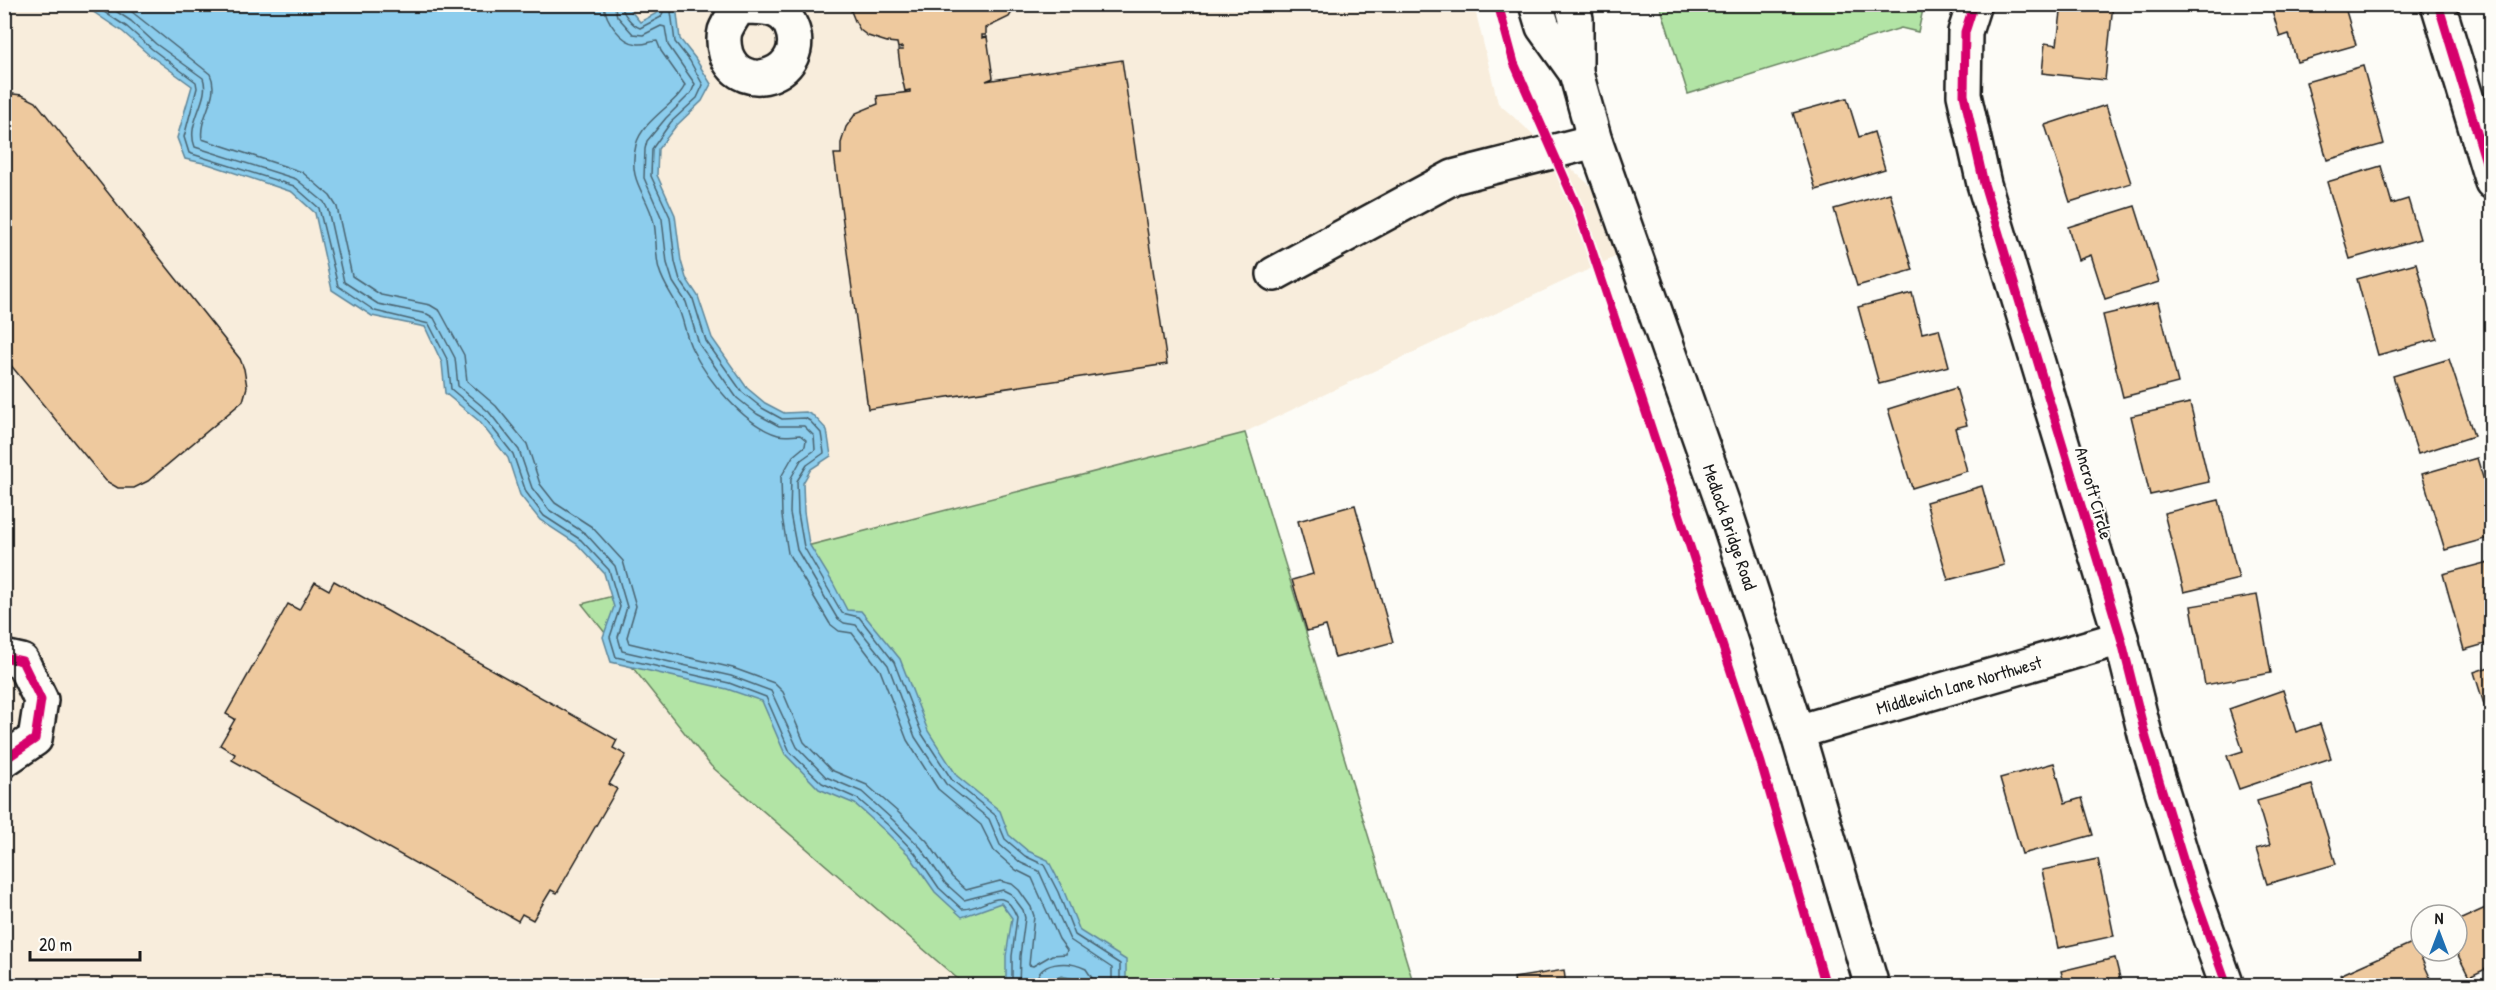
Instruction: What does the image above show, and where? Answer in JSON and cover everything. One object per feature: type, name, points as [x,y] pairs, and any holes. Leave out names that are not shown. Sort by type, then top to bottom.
[{"type":"street","name":"Medlock Bridge Road","points":[[1536,4],[1543,27],[1576,73]]},
{"type":"street","name":"Medlock Bridge Road","points":[[1572,4],[1576,19],[1576,73],[1595,141],[1725,510],[1797,732],[1872,986]]},
{"type":"street","name":"Ancroft Circle","points":[[1974,4],[1965,32],[1964,94],[1984,184],[2121,638],[2146,738],[2190,882],[2228,986]]},
{"type":"street","points":[[2438,4],[2492,182]]},
{"type":"street","points":[[1274,274],[1453,177],[1595,141]]},
{"type":"street","name":"Middlewich Lane Northwest","points":[[1797,732],[2121,638]]},
{"type":"street","points":[[4,657],[22,661],[41,700],[35,739],[4,760]]},
{"type":"shaded area","points":[[5,5],[1474,5],[1498,103],[1651,240],[1243,433],[583,604],[711,766],[965,985],[5,986]]},
{"type":"green space","points":[[1660,4],[1924,5],[1918,32],[1901,28],[1688,94]]},
{"type":"green space","points":[[1245,433],[1414,985],[965,985],[711,766],[582,604]]},
{"type":"water","points":[[83,5],[626,5],[640,22],[657,13],[654,5],[676,5],[680,39],[711,84],[702,101],[676,126],[658,149],[657,175],[675,215],[681,261],[686,278],[698,296],[712,338],[747,388],[765,403],[784,413],[806,412],[814,416],[827,430],[831,456],[811,469],[803,483],[804,512],[809,544],[847,610],[861,611],[900,659],[928,731],[957,776],[1000,811],[1009,835],[1028,851],[1048,860],[1080,931],[1126,960],[1126,985],[1081,985],[1078,980],[1061,976],[1050,981],[1048,985],[1006,985],[1006,956],[1012,918],[1001,903],[962,917],[935,892],[910,856],[884,830],[855,804],[819,789],[785,754],[762,701],[727,689],[611,662],[603,637],[614,607],[604,573],[577,544],[540,520],[520,495],[508,458],[479,421],[445,393],[442,363],[425,327],[372,316],[332,290],[315,213],[292,192],[208,164],[185,159],[177,138],[192,86],[148,54],[123,32]]},
{"type":"building","points":[[842,4],[1017,4],[1009,17],[986,28],[986,35],[982,35],[982,38],[987,37],[993,78],[986,81],[1122,60],[1167,364],[868,409],[834,154],[841,154],[841,143],[846,127],[856,113],[878,104],[877,96],[910,92],[910,90],[905,91],[901,73],[898,50],[903,50],[902,47],[898,48],[897,43],[868,36],[860,30],[849,6]]},
{"type":"building","points":[[2062,4],[2113,4],[2105,80],[2042,73],[2045,43],[2057,45]]},
{"type":"building","points":[[2270,4],[2344,4],[2356,45],[2297,62],[2289,34],[2280,37]]},
{"type":"building","points":[[2363,66],[2384,144],[2327,160],[2306,82]]},
{"type":"building","points":[[4,93],[22,95],[36,102],[240,359],[244,369],[247,387],[243,401],[148,481],[134,488],[118,488],[106,481],[4,357]]},
{"type":"building","points":[[1847,98],[1859,137],[1874,132],[1885,169],[1816,190],[1793,113]]},
{"type":"building","points":[[2106,105],[2131,183],[2070,202],[2045,125]]},
{"type":"building","points":[[2381,166],[2392,204],[2408,199],[2420,239],[2350,259],[2327,182]]},
{"type":"building","points":[[1890,193],[1913,270],[1857,286],[1834,209]]},
{"type":"building","points":[[2135,206],[2159,282],[2105,299],[2091,255],[2078,260],[2068,227]]},
{"type":"building","points":[[2416,263],[2437,339],[2378,355],[2357,279]]},
{"type":"building","points":[[1912,293],[1922,333],[1939,329],[1949,366],[1879,384],[1858,307]]},
{"type":"building","points":[[2158,302],[2178,383],[2123,397],[2103,315]]},
{"type":"building","points":[[2449,359],[2474,436],[2418,454],[2393,376]]},
{"type":"building","points":[[1956,388],[1967,425],[1955,428],[1967,471],[1912,488],[1888,409]]},
{"type":"building","points":[[2190,403],[2209,482],[2150,495],[2131,416]]},
{"type":"building","points":[[2477,458],[2492,507],[2492,537],[2445,550],[2422,474]]},
{"type":"building","points":[[1982,486],[2004,565],[1948,580],[1926,502]]},
{"type":"building","points":[[2219,500],[2239,579],[2184,592],[2164,513]]},
{"type":"building","points":[[1355,505],[1393,642],[1335,658],[1326,626],[1307,631],[1292,580],[1313,574],[1298,521]]},
{"type":"building","points":[[2492,561],[2492,642],[2464,650],[2443,574]]},
{"type":"building","points":[[334,581],[617,740],[613,748],[626,755],[609,784],[617,789],[557,893],[551,890],[533,920],[522,914],[518,921],[232,760],[235,754],[220,745],[235,719],[226,714],[288,604],[299,610],[315,582],[329,590]]},
{"type":"building","points":[[2257,595],[2271,673],[2205,685],[2191,606]]},
{"type":"building","points":[[2492,666],[2492,730],[2474,672]]},
{"type":"building","points":[[2283,690],[2296,732],[2320,724],[2331,758],[2239,789],[2227,756],[2243,751],[2229,709]]},
{"type":"building","points":[[2054,763],[2065,803],[2082,798],[2093,835],[2022,854],[2000,778]]},
{"type":"building","points":[[2312,785],[2336,864],[2267,884],[2256,849],[2270,845],[2257,801]]},
{"type":"building","points":[[2098,859],[2114,936],[2058,948],[2042,870]]},
{"type":"building","points":[[2492,905],[2492,966],[2469,977],[2462,963],[2469,963],[2469,916]]},
{"type":"building","points":[[2409,944],[2409,963],[2424,963],[2434,986],[2345,986],[2340,975]]},
{"type":"building","points":[[2115,958],[2122,986],[2065,986],[2061,971]]},
{"type":"building","points":[[1564,970],[1566,986],[1515,986],[1514,978]]},
{"type":"cycle path","points":[[1498,4],[1514,63],[1578,209],[1637,385],[1761,763],[1826,986]]},
{"type":"cycle path","points":[[1974,4],[1965,32],[1964,95],[1984,184],[2121,638],[2146,738],[2190,882],[2227,986]]},
{"type":"cycle path","points":[[2438,4],[2492,182]]},
{"type":"cycle path","points":[[4,657],[22,661],[41,700],[35,739],[4,760]]}]
